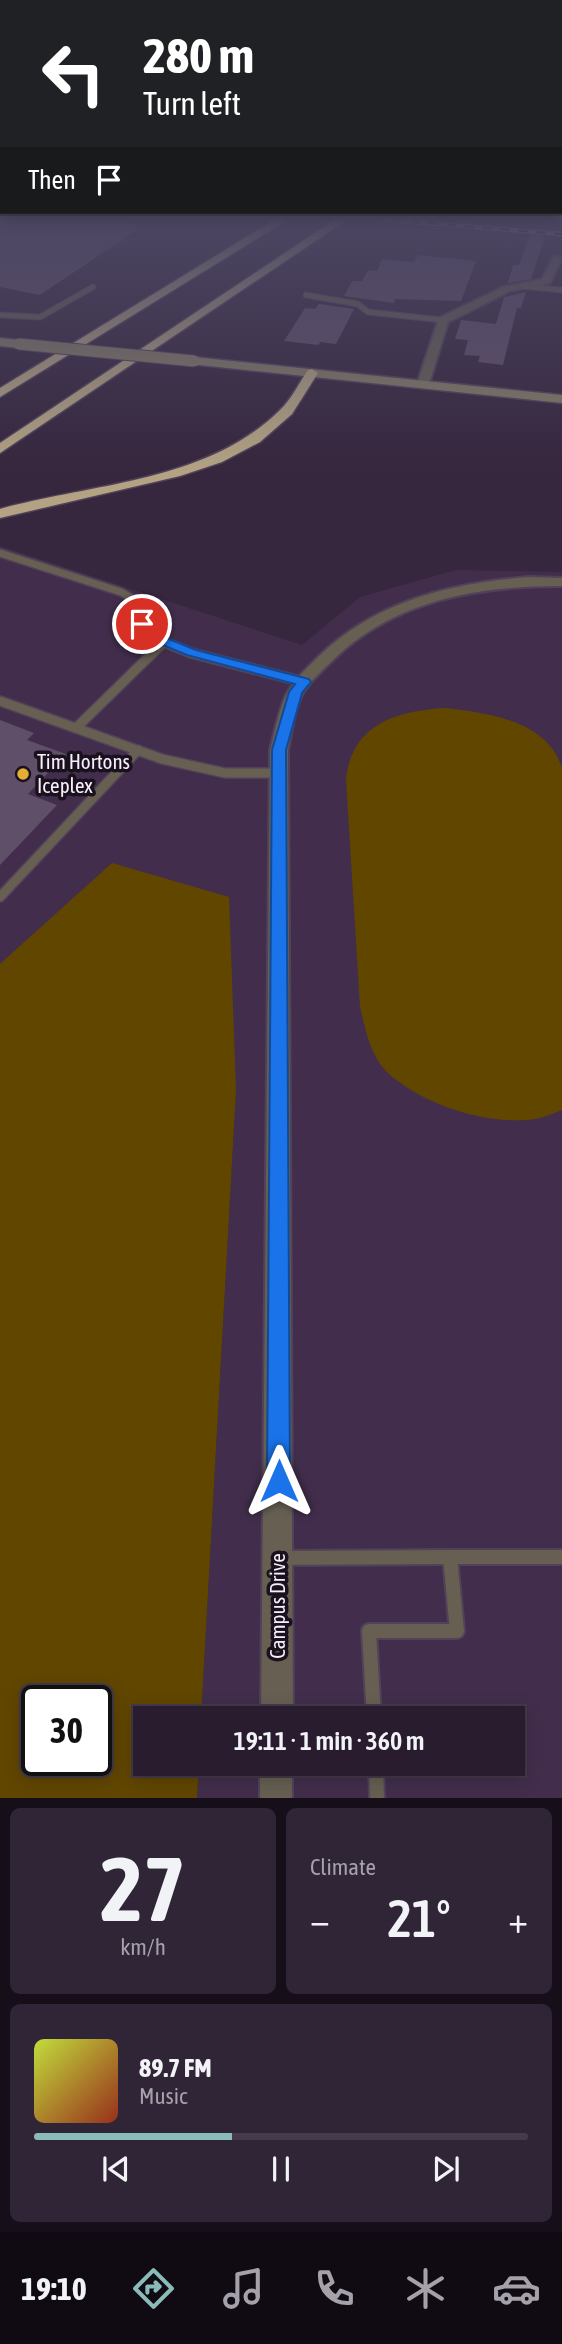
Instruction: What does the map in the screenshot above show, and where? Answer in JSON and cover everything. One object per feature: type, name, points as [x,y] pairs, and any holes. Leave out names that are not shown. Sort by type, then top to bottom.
[{"type":"highway","points":[[0,394],[147,303]]},
{"type":"highway","points":[[0,449],[218,303]]},
{"type":"highway","points":[[0,513],[187,470],[244,447],[285,417],[312,373]]},
{"type":"street","points":[[423,384],[443,320],[476,303]]},
{"type":"street","points":[[0,342],[562,398]]},
{"type":"street","name":"Campus Drive","points":[[277,1706],[279,750],[295,692],[330,653],[372,621],[424,599],[492,583],[559,582]]},
{"type":"street","points":[[276,1776],[276,1798]]},
{"type":"lane","points":[[0,315],[40,317],[65,303]]},
{"type":"lane","points":[[352,303],[365,307],[368,312],[443,320]]},
{"type":"lane","points":[[0,553],[121,592],[144,605],[142,624],[164,642],[191,653],[304,682]]},
{"type":"lane","points":[[76,728],[164,642]]},
{"type":"lane","points":[[0,701],[162,759],[225,773],[279,773]]},
{"type":"lane","points":[[0,897],[138,750]]},
{"type":"lane","points":[[372,1706],[369,1631],[457,1631],[450,1557]]},
{"type":"lane","points":[[278,1558],[562,1557]]},
{"type":"lane","points":[[376,1776],[377,1798]]},
{"type":"shaded area","points":[[0,546],[302,645],[360,597],[456,570],[562,572],[562,1798],[197,1798],[198,1776],[525,1776],[525,1706],[202,1706],[236,1091],[0,1038]]},
{"type":"shaded area","points":[[446,708],[497,717],[530,729],[554,752],[562,768],[562,1110],[536,1119],[477,1116],[436,1103],[418,1094],[380,1065],[369,1041],[360,1007],[346,778],[350,759],[368,732],[380,724],[411,712]]},
{"type":"shaded area","points":[[112,863],[229,897],[236,1091],[202,1706],[133,1706],[133,1776],[198,1776],[197,1798],[0,1798],[0,964]]},
{"type":"building","points":[[502,303],[523,303],[521,308],[517,308],[503,365],[478,362],[480,356],[464,355],[468,340],[455,339],[461,320],[496,324]]},
{"type":"building","points":[[319,304],[354,309],[336,344],[284,341],[305,308],[315,309]]},
{"type":"building","name":"Tim Hortons Iceplex","points":[[0,720],[34,733],[27,740],[66,754],[28,794],[57,805],[0,865]]},
{"type":"place","name":"Tim Hortons Iceplex","points":[[23,774]]},
{"type":"route","points":[[142,624],[164,642],[191,653],[304,682],[295,692],[279,750],[279,1481]]}]
